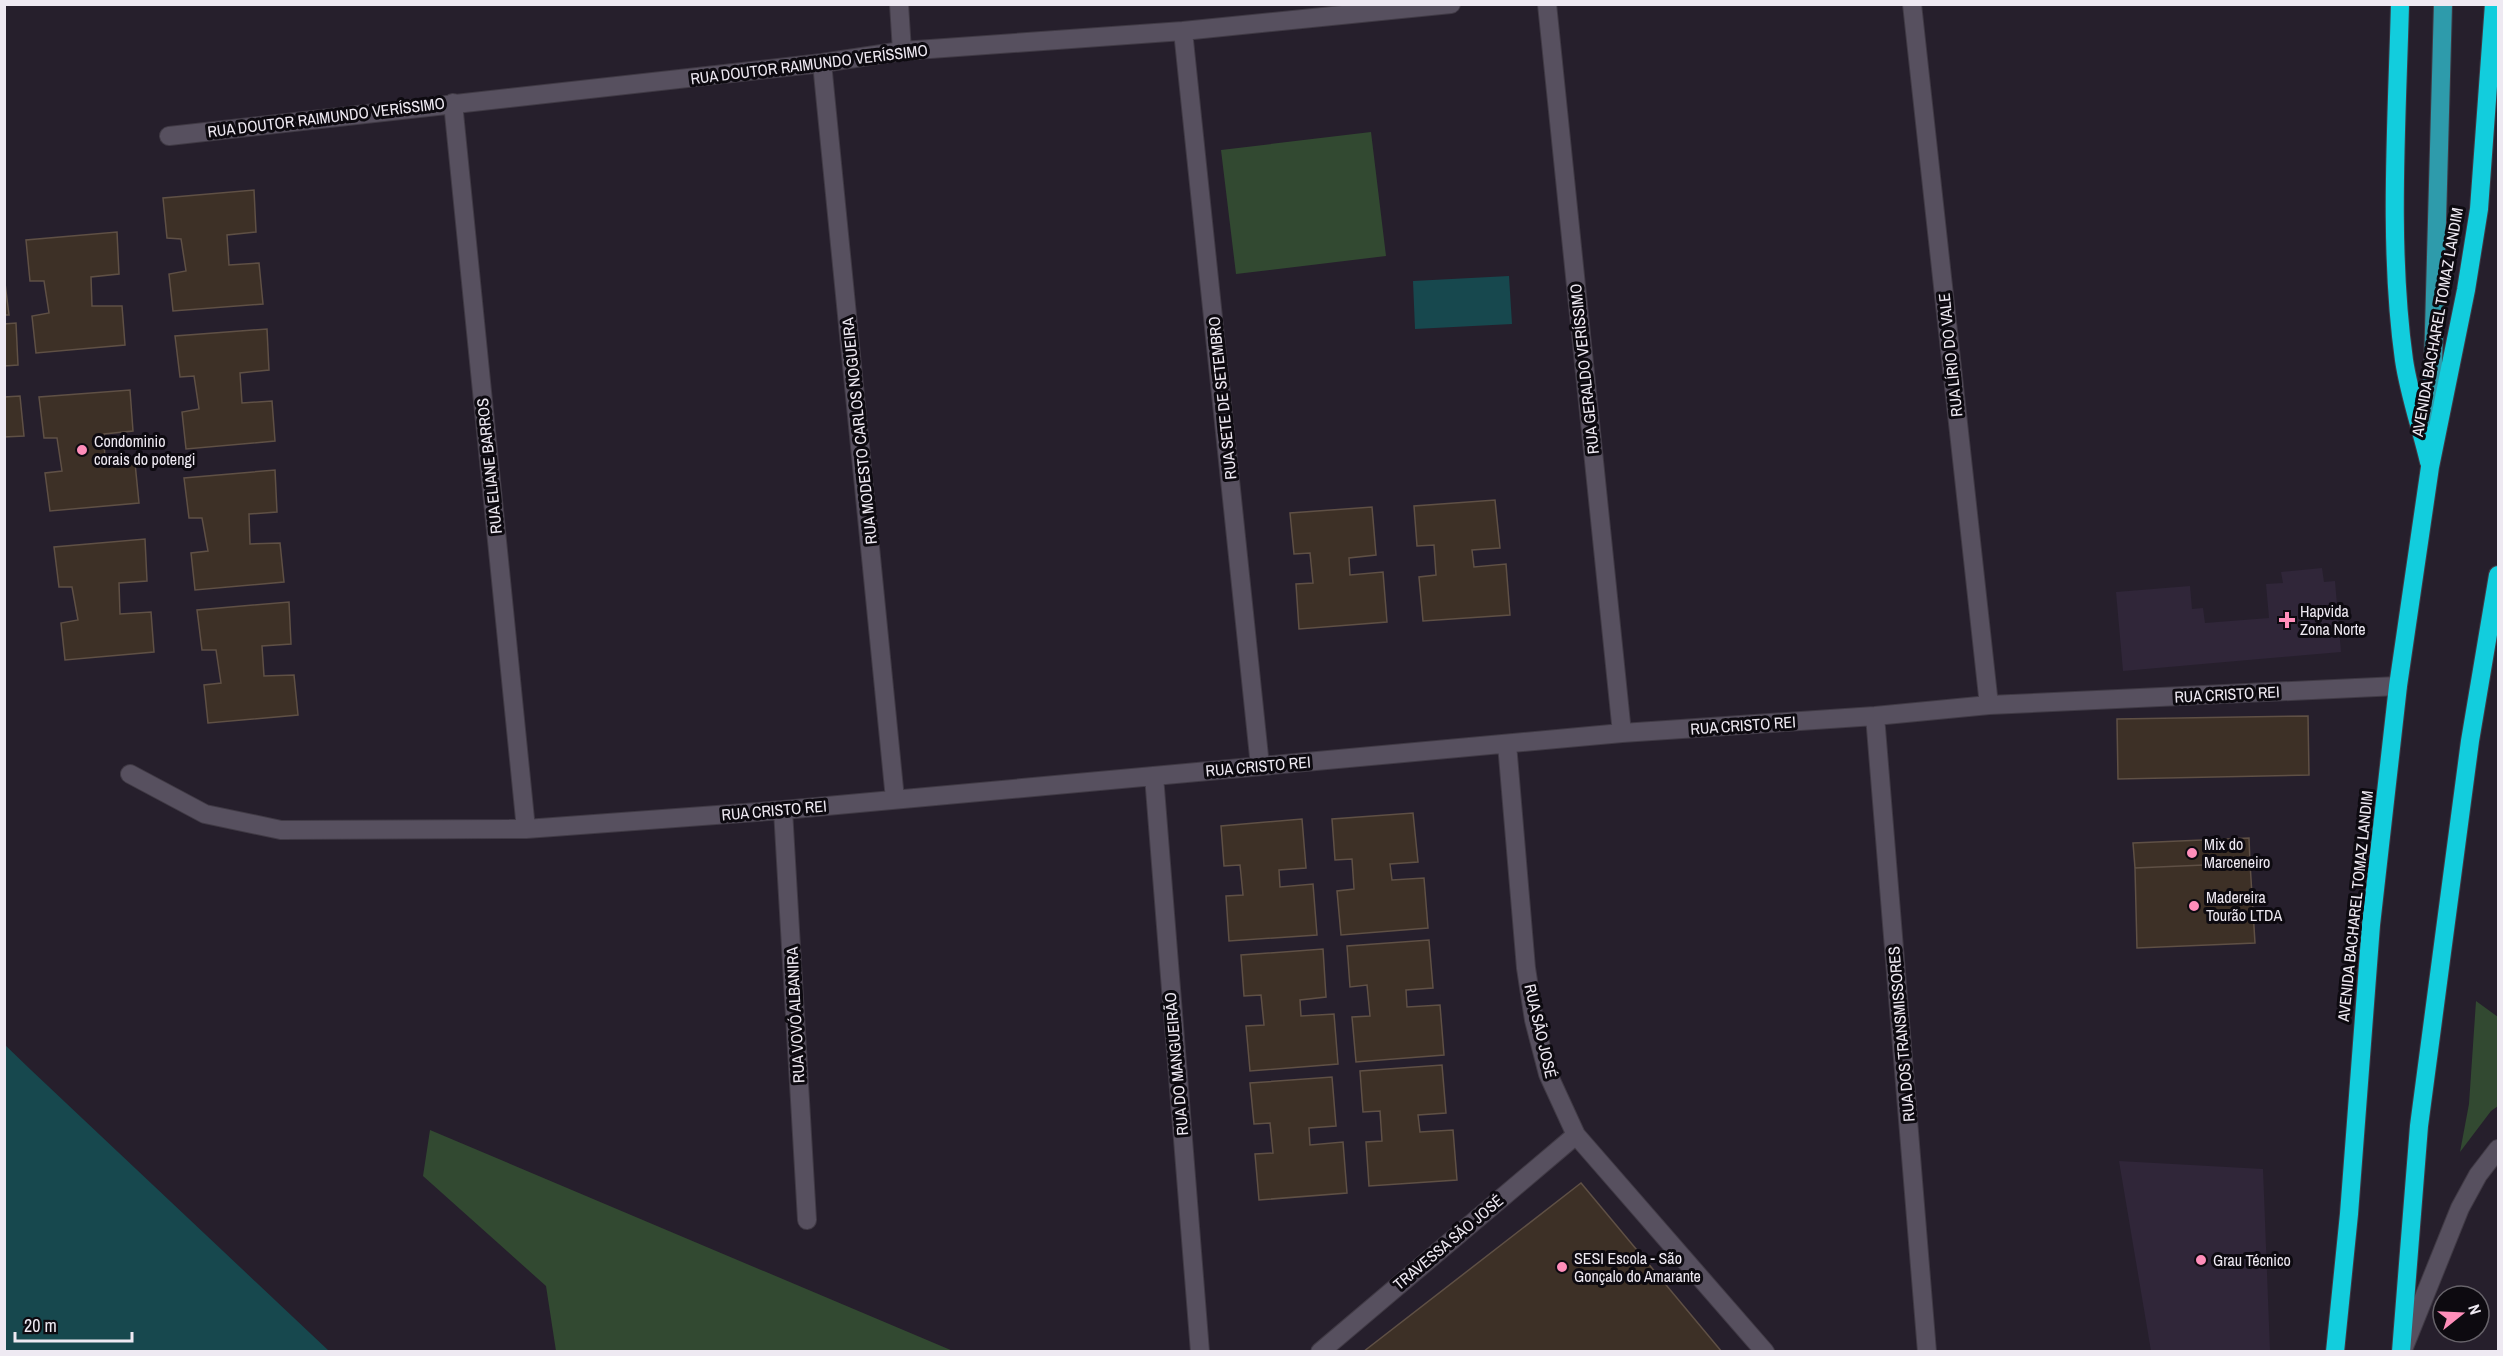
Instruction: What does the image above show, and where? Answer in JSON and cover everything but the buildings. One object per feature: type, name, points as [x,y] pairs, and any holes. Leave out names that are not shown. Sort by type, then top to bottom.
[{"type":"highway","points":[[2400,4],[2396,204],[2398,285],[2404,361],[2430,467]]},
{"type":"highway","name":"AVENIDA BACHAREL TOMAZ LANDIM","points":[[2335,1352],[2349,1214],[2371,925],[2398,686],[2430,467],[2466,290],[2479,209],[2494,4]]},
{"type":"highway","points":[[2401,1352],[2419,1126],[2470,741],[2499,574]]},
{"type":"main road","name":"AVENIDA BACHAREL TOMAZ LANDIM","points":[[2430,467],[2443,4]]},
{"type":"street","points":[[899,4],[902,51]]},
{"type":"street","name":"RUA DOUTOR RAIMUNDO VERÍSSIMO","points":[[169,136],[822,63],[902,51],[1183,31],[1451,4]]},
{"type":"street","name":"RUA GERALDO VERÍSSIMO","points":[[1547,4],[1622,733]]},
{"type":"street","name":"RUA LÍRIO DO VALE","points":[[1912,4],[1989,705]]},
{"type":"street","name":"RUA SETE DE SETEMBRO","points":[[1183,31],[1260,766]]},
{"type":"street","name":"RUA MODESTO CARLOS NOGUEIRA","points":[[822,63],[896,799]]},
{"type":"street","name":"RUA ELIANE BARROS","points":[[453,103],[526,829]]},
{"type":"street","name":"RUA CRISTO REI","points":[[130,774],[205,814],[281,830],[526,829],[783,810],[1622,733],[1875,716],[1989,705],[2398,686]]},
{"type":"street","name":"RUA DOS TRANSMISSORES","points":[[1875,716],[1927,1352]]},
{"type":"street","name":"RUA SÃO JOSÉ","points":[[1507,744],[1526,968],[1534,1020],[1548,1074],[1576,1135],[1766,1352]]},
{"type":"street","name":"RUA DO MANGUEIRÃO","points":[[1154,776],[1200,1352]]},
{"type":"street","name":"RUA VOVÓ ALBANIRA","points":[[783,810],[807,1220]]},
{"type":"street","name":"TRAVESSA SÃO JOSÉ","points":[[1320,1352],[1576,1135]]},
{"type":"street","points":[[2401,1352],[2460,1208],[2478,1175],[2499,1149]]},
{"type":"shaded area","points":[[1371,132],[1386,256],[1236,274],[1221,150]]},
{"type":"shaded area","points":[[1509,276],[1512,324],[1415,329],[1413,281]]},
{"type":"shaded area","name":"Hapvida Zona Norte","points":[[2322,568],[2324,582],[2335,581],[2341,652],[2123,671],[2116,592],[2190,586],[2192,609],[2203,608],[2205,623],[2269,618],[2266,584],[2283,583],[2281,572]]},
{"type":"shaded area","points":[[2476,1001],[2498,1017],[2498,1106],[2491,1111],[2460,1152],[2469,1104]]},
{"type":"shaded area","points":[[4,1044],[31,1070],[329,1351],[5,1351]]},
{"type":"shaded area","points":[[430,1130],[953,1351],[556,1351],[546,1286],[423,1176]]},
{"type":"shaded area","name":"Grau Técnico","points":[[2119,1161],[2263,1169],[2270,1351],[2151,1351]]},
{"type":"place","name":"Condominio corais do potengi","points":[[82,450]]},
{"type":"place","name":"Hapvida Zona Norte","points":[[2287,620]]},
{"type":"place","name":"Mix do Marceneiro","points":[[2192,853]]},
{"type":"place","name":"Madereira Tourão LTDA","points":[[2194,906]]},
{"type":"place","name":"Grau Técnico","points":[[2201,1260]]},
{"type":"place","name":"SESI Escola - São Gonçalo do Amarante","points":[[1562,1267]]}]
